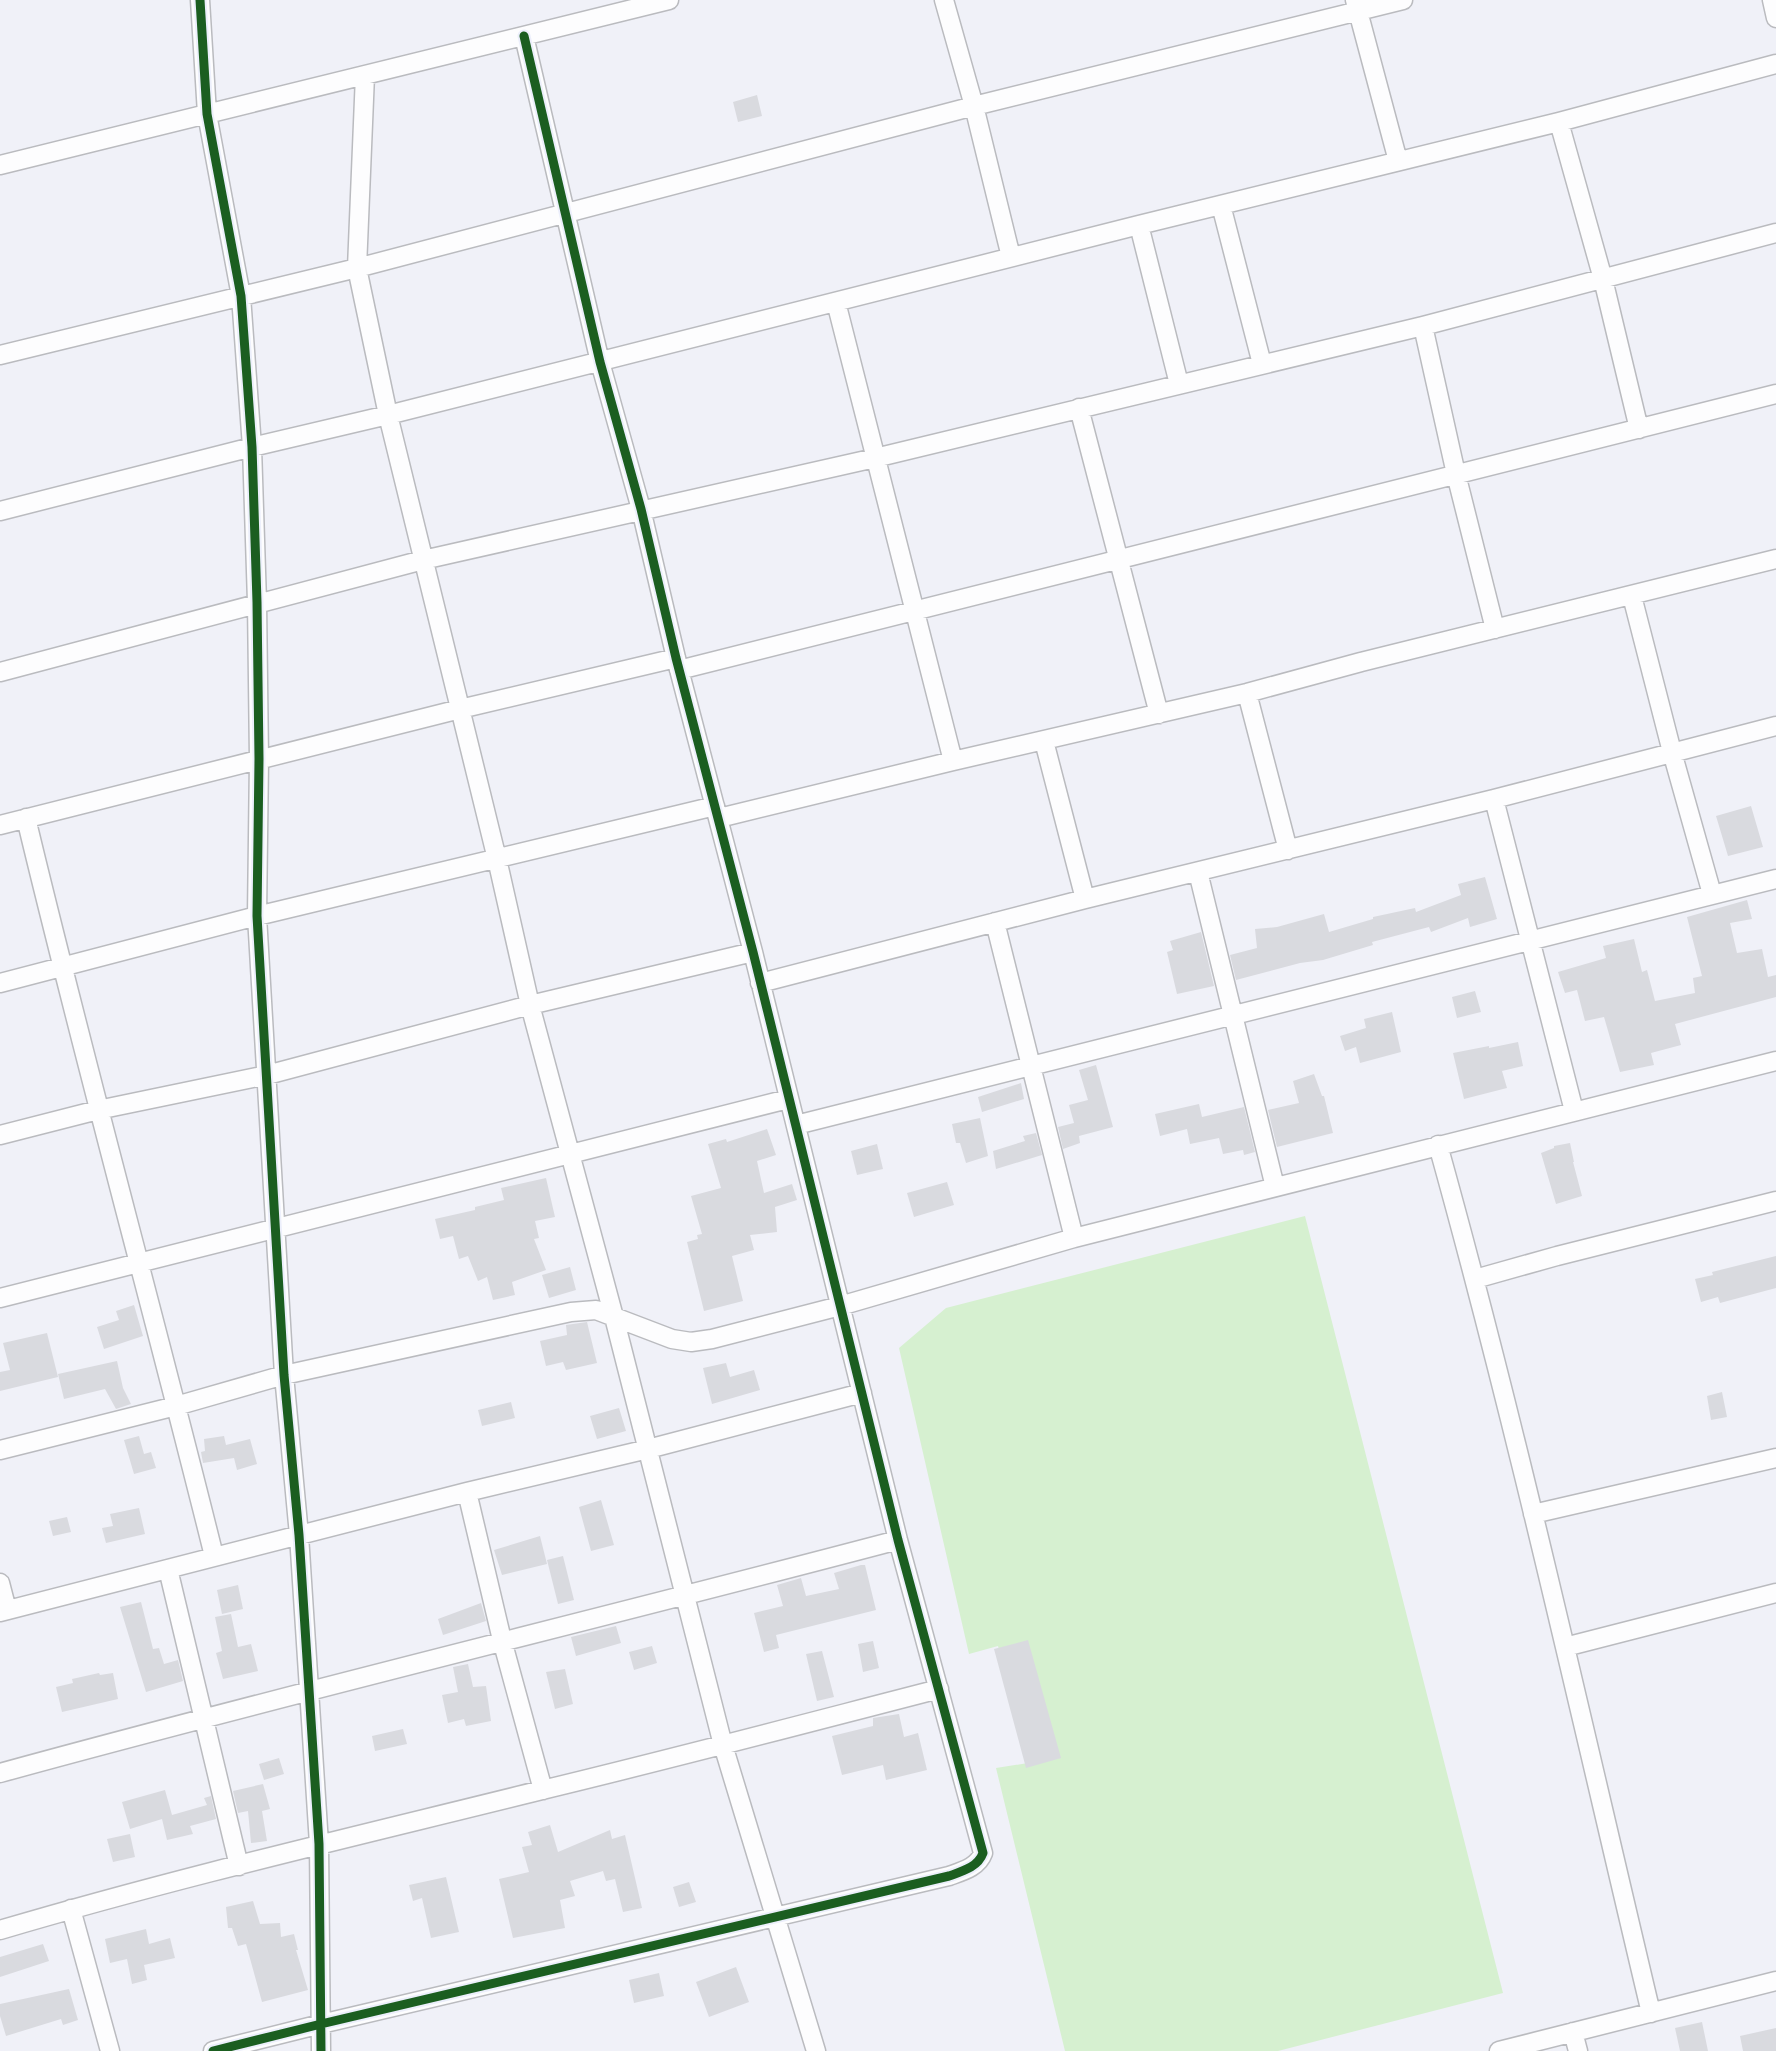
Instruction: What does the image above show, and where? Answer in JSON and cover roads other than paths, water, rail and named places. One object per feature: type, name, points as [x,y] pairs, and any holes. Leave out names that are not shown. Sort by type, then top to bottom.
[{"type":"street","points":[[200,0],[207,114],[241,296],[252,447],[259,759],[257,916],[274,1229],[284,1375],[299,1535],[319,1844],[321,2051]]},
{"type":"street","points":[[0,165],[524,36],[621,6],[669,0]]},
{"type":"street","points":[[944,0],[974,106],[1011,257]]},
{"type":"street","points":[[0,355],[357,268],[1357,6],[1403,0]]},
{"type":"street","points":[[1772,0],[1776,18]]},
{"type":"street","points":[[1357,6],[1398,161]]},
{"type":"street","points":[[213,2051],[955,1874],[980,1861],[983,1852],[898,1540],[753,952],[677,664],[641,509],[600,362],[524,36]]},
{"type":"street","points":[[0,511],[1559,122],[1776,64]]},
{"type":"street","points":[[365,75],[357,268],[388,415],[497,859],[530,1005],[614,1317],[684,1596],[723,1745],[816,2051]]},
{"type":"street","points":[[1559,122],[1603,279],[1639,429]]},
{"type":"street","points":[[1221,205],[1262,364]]},
{"type":"street","points":[[1139,225],[1179,384]]},
{"type":"street","points":[[0,672],[257,602],[423,560],[875,458],[1423,326],[1776,233]]},
{"type":"street","points":[[836,302],[953,761]]},
{"type":"street","points":[[1423,326],[1456,474],[1495,629]]},
{"type":"street","points":[[0,825],[460,709],[914,611],[1776,394]]},
{"type":"street","points":[[1079,408],[1159,714]]},
{"type":"street","points":[[0,983],[257,916],[497,859],[1044,741],[1248,693],[1361,662],[1776,559]]},
{"type":"street","points":[[1632,596],[1672,752],[1712,894]]},
{"type":"street","points":[[1248,693],[1288,850]]},
{"type":"street","points":[[760,983],[1085,898],[1494,800],[1776,726]]},
{"type":"street","points":[[1044,741],[1085,898]]},
{"type":"street","points":[[1494,800],[1574,1111]]},
{"type":"street","points":[[26,818],[98,1110],[214,1556]]},
{"type":"street","points":[[1198,872],[1275,1187]]},
{"type":"street","points":[[796,1125],[1776,879]]},
{"type":"street","points":[[995,922],[1074,1238]]},
{"type":"street","points":[[0,1135],[98,1110],[267,1075],[530,1005],[753,952]]},
{"type":"street","points":[[0,1450],[176,1406],[284,1375],[571,1312],[596,1310],[672,1339],[691,1342],[712,1339],[840,1306],[1074,1238],[1776,1061]]},
{"type":"street","points":[[0,1298],[788,1099]]},
{"type":"street","points":[[1438,1145],[1475,1279],[1533,1514],[1652,2013]]},
{"type":"street","points":[[1475,1279],[1557,1256],[1776,1202]]},
{"type":"street","points":[[0,1583],[3,1611],[862,1393]]},
{"type":"street","points":[[1533,1514],[1776,1458]]},
{"type":"street","points":[[467,1492],[502,1641],[543,1790]]},
{"type":"street","points":[[0,1773],[202,1717],[898,1540]]},
{"type":"street","points":[[168,1569],[238,1866]]},
{"type":"street","points":[[1565,1647],[1776,1593]]},
{"type":"street","points":[[0,1930],[319,1844],[723,1745],[939,1689]]},
{"type":"street","points":[[71,1909],[110,2051]]},
{"type":"street","points":[[1498,2051],[1776,1981]]},
{"type":"street","points":[[1573,2032],[1578,2051]]}]
